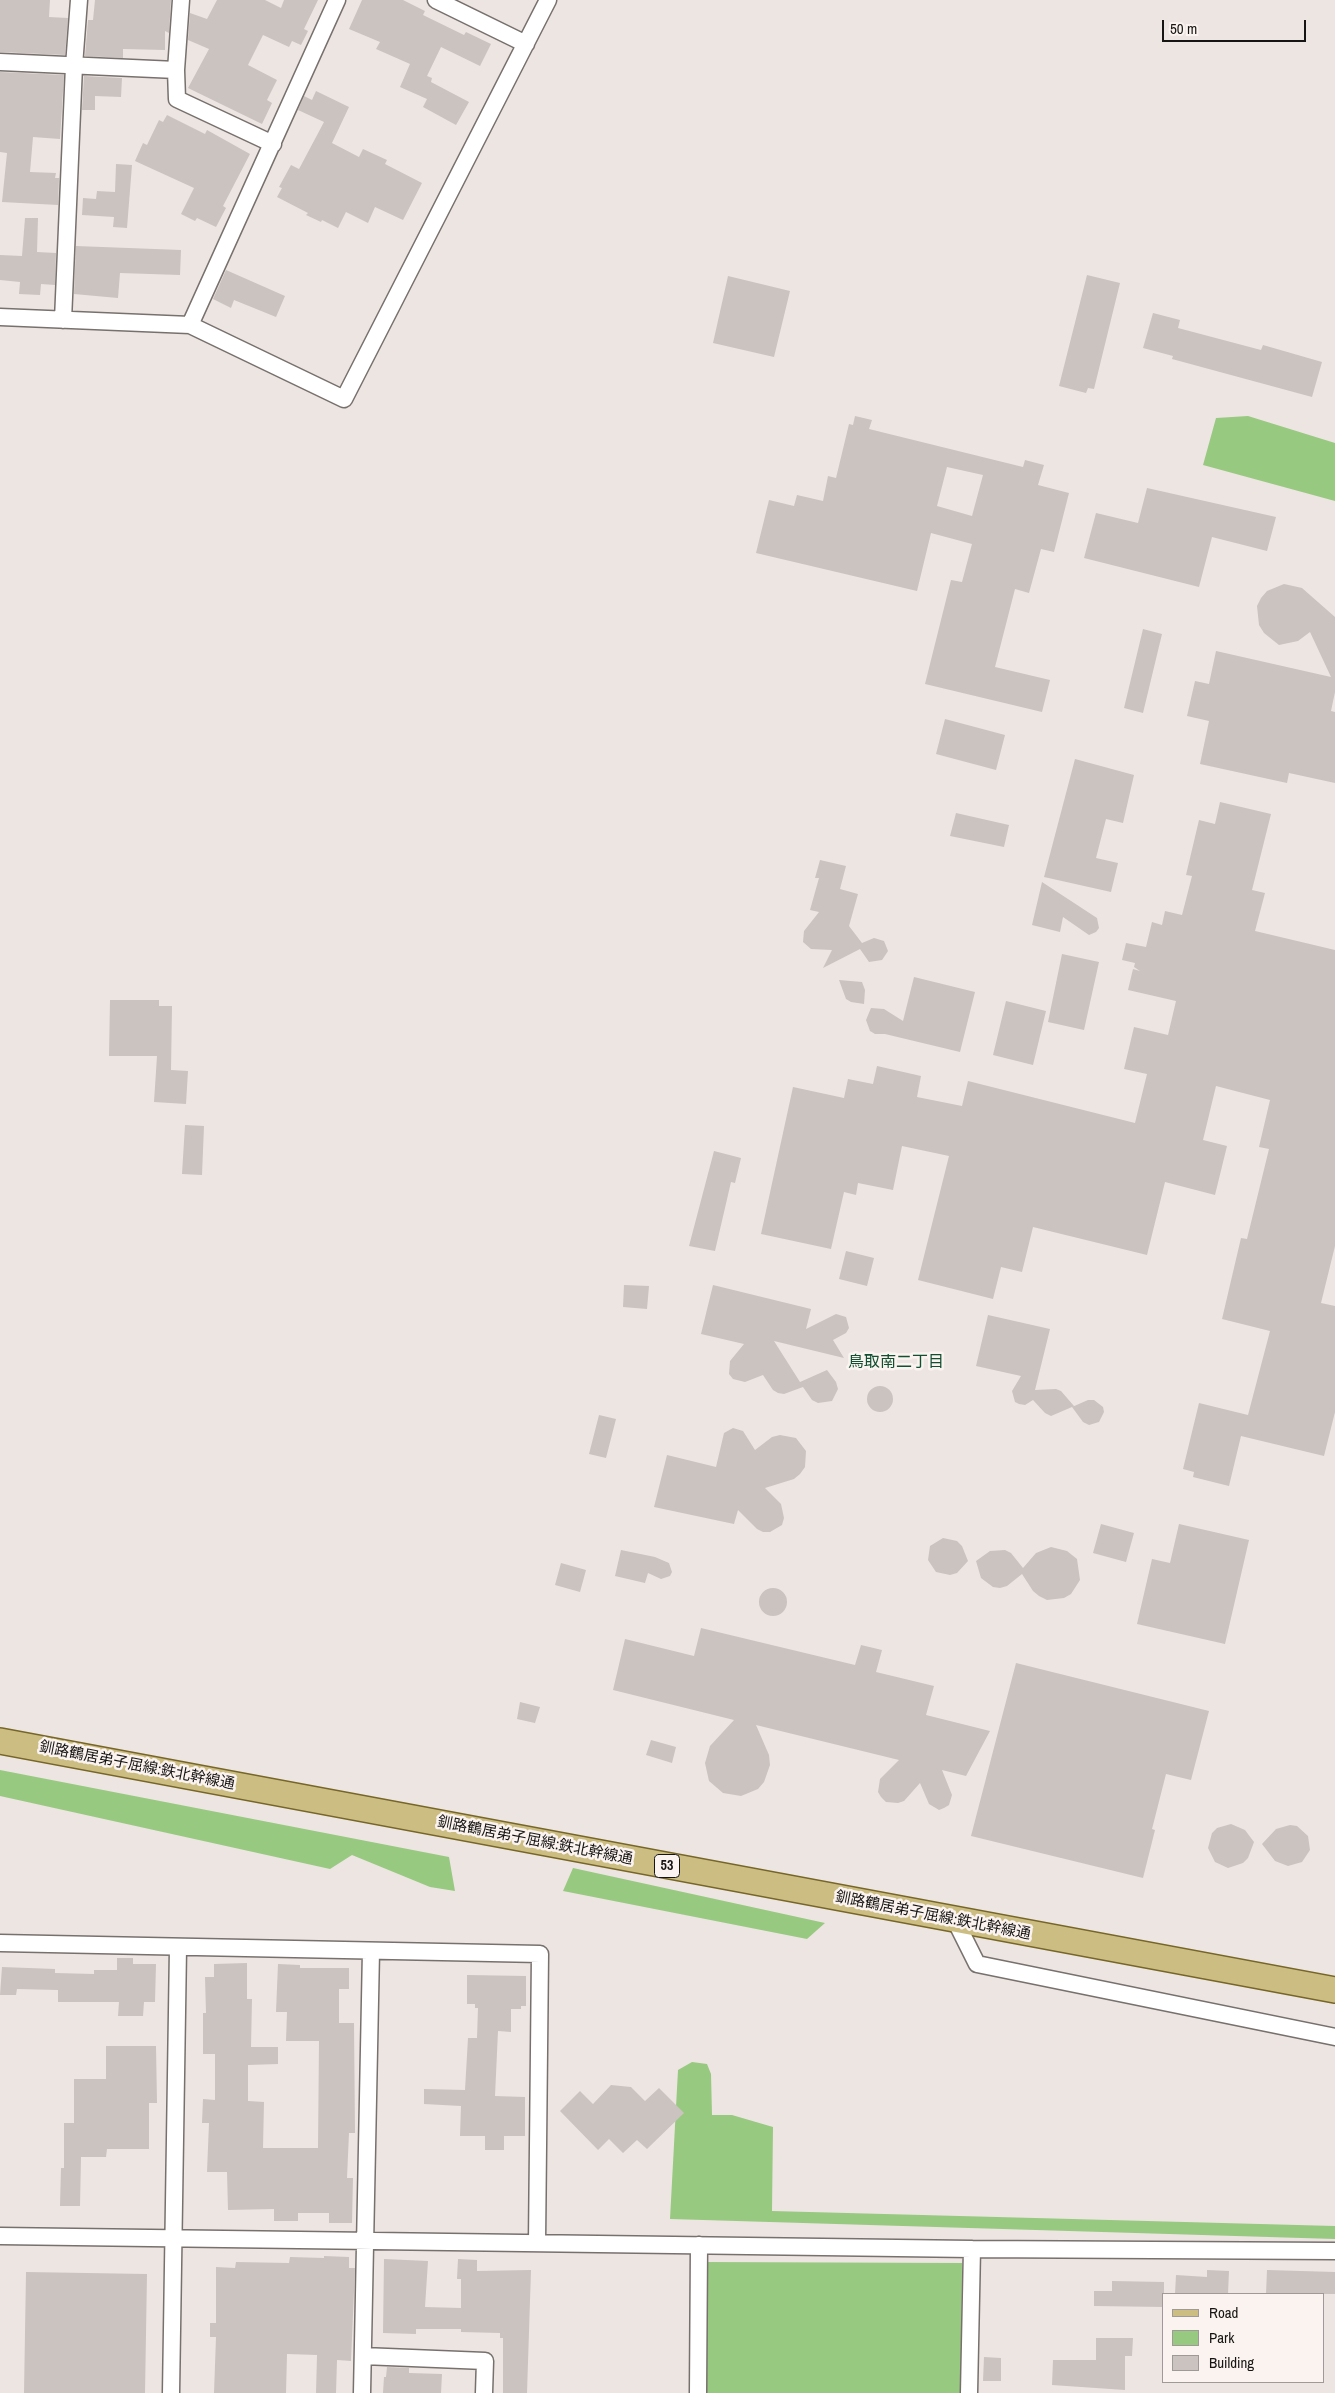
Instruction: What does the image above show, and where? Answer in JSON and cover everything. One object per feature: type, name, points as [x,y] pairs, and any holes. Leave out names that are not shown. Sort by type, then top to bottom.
[{"type":"main road","name":"釧路鶴居弟子屈線:鉄北幹線通","points":[[0,1741],[1335,1990]]},
{"type":"street","points":[[63,320],[74,66],[79,0]]},
{"type":"street","points":[[181,0],[176,70],[177,99],[273,144]]},
{"type":"street","points":[[190,325],[273,144],[336,0]]},
{"type":"street","points":[[436,0],[526,44]]},
{"type":"street","points":[[0,317],[190,325],[344,399],[548,0]]},
{"type":"street","points":[[0,62],[176,70]]},
{"type":"street","points":[[955,1920],[976,1964],[1335,2037]]},
{"type":"street","points":[[0,1943],[540,1954],[537,2242]]},
{"type":"street","points":[[171,2393],[175,2238],[178,1948]]},
{"type":"street","points":[[362,2393],[372,1951]]},
{"type":"street","points":[[0,2236],[972,2249],[1335,2251]]},
{"type":"street","points":[[698,2393],[699,2245]]},
{"type":"street","points":[[969,2393],[972,2249]]},
{"type":"street","points":[[363,2356],[485,2361],[484,2393]]},
{"type":"green space","points":[[1248,416],[1335,443],[1335,501],[1203,465],[1216,418]]},
{"type":"green space","points":[[0,1770],[449,1857],[455,1891],[430,1887],[352,1855],[330,1869],[0,1796]]},
{"type":"green space","points":[[573,1868],[825,1923],[807,1939],[563,1891]]},
{"type":"green space","points":[[692,2062],[707,2064],[711,2074],[712,2115],[732,2115],[773,2127],[772,2211],[1335,2226],[1335,2239],[670,2219],[678,2070]]},
{"type":"green space","points":[[704,2262],[962,2263],[961,2393],[703,2393]]},
{"type":"building","points":[[0,0],[50,0],[49,17],[68,18],[65,55],[0,52]]},
{"type":"building","points":[[95,0],[171,0],[169,33],[165,31],[165,50],[123,49],[123,58],[85,56],[88,20],[93,20]]},
{"type":"building","points":[[217,0],[265,0],[281,8],[284,0],[318,0],[304,29],[308,31],[301,45],[292,41],[289,47],[263,35],[248,65],[277,80],[267,100],[272,103],[262,124],[188,88],[209,49],[188,40],[190,13],[207,19]]},
{"type":"building","points":[[362,0],[403,0],[425,11],[423,15],[464,35],[466,32],[491,44],[480,66],[441,47],[427,76],[432,78],[431,82],[469,102],[456,125],[423,107],[427,99],[400,87],[410,64],[376,49],[380,42],[349,29]]},
{"type":"building","points":[[0,72],[64,75],[60,139],[33,137],[30,172],[56,173],[55,178],[59,178],[58,205],[2,202],[7,153],[0,152]]},
{"type":"building","points":[[84,76],[122,78],[121,97],[95,96],[95,110],[82,110]]},
{"type":"building","points":[[316,91],[349,107],[332,143],[359,157],[363,149],[387,160],[385,164],[422,183],[403,220],[375,207],[368,223],[346,212],[338,228],[306,215],[308,213],[277,197],[282,188],[279,187],[291,165],[299,169],[324,122],[298,110],[304,96],[312,100]]},
{"type":"building","points":[[167,115],[205,134],[207,130],[250,154],[223,206],[226,208],[216,227],[197,218],[195,221],[181,214],[194,188],[135,161],[143,143],[147,145],[159,120],[163,122]]},
{"type":"building","points":[[116,164],[132,165],[127,228],[113,227],[114,217],[82,215],[83,198],[96,199],[97,191],[115,192]]},
{"type":"building","points":[[25,218],[38,218],[37,252],[56,253],[55,285],[41,284],[40,295],[19,294],[20,282],[0,280],[0,255],[22,256]]},
{"type":"building","points":[[76,246],[181,250],[180,275],[120,273],[118,298],[74,294]]},
{"type":"building","points":[[226,270],[285,296],[276,317],[234,300],[231,308],[213,299]]},
{"type":"building","points":[[1087,275],[1120,283],[1094,389],[1088,388],[1086,393],[1059,386]]},
{"type":"building","points":[[728,276],[790,291],[774,357],[713,343]]},
{"type":"building","points":[[1153,313],[1180,320],[1178,328],[1261,350],[1263,345],[1322,362],[1312,397],[1172,359],[1173,356],[1143,348]]},
{"type":"building","points":[[855,416],[872,420],[869,429],[1023,467],[1025,460],[1044,465],[1038,485],[1069,493],[1054,552],[1041,549],[1029,593],[1015,589],[995,667],[1050,680],[1042,712],[925,684],[951,580],[962,582],[972,544],[931,533],[917,591],[756,553],[769,500],[794,506],[797,495],[823,501],[828,476],[836,478],[849,424],[853,425]],"holes":[[[947,467],[983,475],[972,516],[937,506]]]},
{"type":"building","points":[[1147,488],[1276,517],[1267,551],[1212,537],[1199,587],[1084,558],[1096,513],[1138,523]]},
{"type":"building","points":[[1284,584],[1302,588],[1335,617],[1335,692],[1331,711],[1335,712],[1335,783],[1289,773],[1287,783],[1200,764],[1209,721],[1187,716],[1195,681],[1209,684],[1216,651],[1331,677],[1310,632],[1298,641],[1279,645],[1264,633],[1259,625],[1257,606],[1261,598],[1267,591]]},
{"type":"building","points":[[1143,629],[1162,634],[1143,713],[1124,708]]},
{"type":"building","points":[[945,719],[1005,735],[996,770],[936,754]]},
{"type":"building","points":[[1075,759],[1134,775],[1123,823],[1106,819],[1096,858],[1118,863],[1111,892],[1044,877]]},
{"type":"building","points":[[1220,802],[1271,814],[1252,890],[1265,893],[1255,931],[1335,950],[1335,1246],[1321,1303],[1335,1306],[1335,1412],[1324,1456],[1241,1436],[1229,1486],[1193,1477],[1194,1472],[1183,1469],[1199,1403],[1248,1415],[1270,1331],[1222,1319],[1241,1238],[1247,1239],[1269,1149],[1259,1147],[1270,1100],[1216,1086],[1203,1140],[1227,1146],[1215,1195],[1165,1182],[1147,1255],[1033,1227],[1022,1272],[1001,1267],[993,1299],[918,1280],[949,1156],[902,1146],[893,1190],[858,1183],[856,1195],[844,1192],[831,1249],[761,1234],[793,1087],[844,1098],[848,1079],[873,1084],[877,1066],[921,1076],[917,1097],[962,1106],[968,1081],[1135,1123],[1147,1074],[1124,1069],[1134,1027],[1168,1035],[1176,1001],[1128,990],[1133,969],[1140,971],[1134,967],[1135,963],[1122,960],[1126,943],[1146,947],[1152,922],[1162,925],[1165,911],[1182,915],[1192,876],[1186,875],[1199,820],[1215,824]]},
{"type":"building","points":[[956,813],[1009,825],[1004,847],[950,836]]},
{"type":"building","points":[[820,860],[846,866],[840,889],[858,894],[849,926],[862,943],[874,938],[884,941],[888,951],[882,960],[869,962],[860,949],[823,968],[832,950],[811,949],[803,942],[804,931],[819,912],[810,910],[819,878],[815,878]]},
{"type":"building","points":[[1042,882],[1097,918],[1099,928],[1096,932],[1089,935],[1063,917],[1060,932],[1032,925]]},
{"type":"building","points":[[1062,954],[1099,962],[1084,1030],[1048,1022]]},
{"type":"building","points":[[914,977],[975,992],[960,1052],[885,1034],[875,1034],[870,1031],[866,1020],[871,1008],[884,1009],[903,1021]]},
{"type":"building","points":[[839,980],[862,982],[865,990],[864,1004],[851,1002],[846,999]]},
{"type":"building","points":[[110,1000],[159,1000],[159,1006],[172,1006],[171,1070],[188,1071],[186,1104],[154,1102],[157,1056],[109,1056]]},
{"type":"building","points":[[1006,1001],[1046,1011],[1033,1065],[993,1055]]},
{"type":"building","points":[[185,1125],[204,1126],[202,1175],[182,1174]]},
{"type":"building","points":[[714,1151],[741,1158],[735,1183],[731,1182],[715,1251],[689,1246]]},
{"type":"building","points":[[846,1251],[874,1258],[867,1286],[839,1279]]},
{"type":"building","points":[[624,1285],[649,1286],[647,1309],[623,1307]]},
{"type":"building","points":[[713,1285],[811,1309],[806,1329],[836,1314],[846,1317],[849,1328],[846,1333],[833,1340],[844,1358],[774,1341],[800,1382],[827,1370],[836,1382],[838,1389],[832,1401],[818,1403],[812,1400],[803,1387],[784,1394],[778,1393],[773,1390],[763,1375],[745,1382],[733,1379],[729,1374],[730,1361],[744,1344],[701,1334]]},
{"type":"building","points":[[988,1315],[1050,1329],[1035,1390],[1056,1389],[1061,1391],[1074,1406],[1051,1416],[1045,1413],[1033,1400],[1025,1405],[1019,1404],[1015,1402],[1012,1391],[1021,1376],[976,1366]]},
{"type":"building","points":[[880,1386],[889,1390],[893,1399],[889,1408],[880,1412],[871,1408],[867,1399],[871,1390]]},
{"type":"building","points":[[1088,1400],[1094,1400],[1103,1407],[1104,1412],[1099,1422],[1089,1425],[1083,1422],[1072,1407]]},
{"type":"building","points":[[599,1415],[616,1419],[606,1458],[589,1454]]},
{"type":"building","points":[[733,1428],[743,1431],[755,1450],[772,1437],[780,1435],[796,1438],[806,1451],[805,1467],[800,1474],[794,1479],[765,1488],[781,1504],[784,1518],[782,1525],[770,1532],[763,1532],[757,1529],[738,1510],[734,1524],[654,1507],[667,1455],[716,1467],[724,1433]]},
{"type":"building","points":[[1101,1524],[1134,1533],[1126,1562],[1093,1553]]},
{"type":"building","points":[[1179,1524],[1249,1540],[1225,1644],[1137,1624],[1152,1559],[1170,1563]]},
{"type":"building","points":[[943,1538],[957,1541],[962,1546],[968,1561],[957,1573],[950,1575],[936,1572],[928,1560],[930,1546]]},
{"type":"building","points":[[1051,1547],[1067,1551],[1077,1559],[1080,1580],[1071,1594],[1064,1598],[1047,1600],[1039,1596],[1033,1591],[1022,1574],[1007,1586],[1000,1588],[993,1587],[981,1578],[976,1561],[990,1551],[1005,1550],[1011,1553],[1023,1568],[1036,1553]]},
{"type":"building","points":[[621,1550],[655,1557],[669,1563],[672,1572],[670,1576],[661,1579],[648,1573],[645,1583],[615,1576]]},
{"type":"building","points":[[561,1563],[586,1570],[580,1592],[555,1585]]},
{"type":"building","points":[[773,1588],[783,1592],[787,1602],[783,1612],[773,1616],[763,1612],[759,1602],[763,1592]]},
{"type":"building","points":[[701,1628],[855,1665],[861,1645],[882,1650],[876,1672],[934,1686],[926,1715],[990,1731],[966,1776],[942,1770],[952,1795],[949,1805],[939,1810],[929,1804],[920,1783],[904,1801],[898,1803],[886,1802],[881,1797],[878,1792],[880,1779],[899,1760],[756,1725],[769,1755],[770,1765],[764,1782],[758,1789],[741,1796],[723,1793],[709,1781],[705,1763],[710,1746],[734,1720],[613,1690],[625,1639],[694,1656]]},
{"type":"building","points":[[1016,1663],[1209,1711],[1191,1780],[1166,1774],[1152,1829],[1155,1830],[1143,1878],[971,1836]]},
{"type":"building","points":[[520,1702],[540,1707],[535,1723],[517,1719]]},
{"type":"building","points":[[651,1740],[676,1747],[672,1763],[646,1755]]},
{"type":"building","points":[[1231,1824],[1245,1830],[1254,1842],[1248,1858],[1243,1863],[1228,1868],[1215,1862],[1208,1848],[1212,1833],[1217,1828]]},
{"type":"building","points":[[1290,1825],[1297,1826],[1308,1836],[1310,1850],[1302,1862],[1288,1866],[1275,1861],[1262,1844],[1276,1829]]},
{"type":"building","points":[[117,1958],[133,1958],[133,1964],[156,1964],[155,2002],[144,2002],[143,2016],[118,2016],[119,2002],[58,2002],[58,1990],[17,1989],[16,1995],[0,1995],[2,1967],[55,1969],[55,1973],[94,1974],[94,1970],[117,1970]]},
{"type":"building","points":[[247,1963],[247,1999],[252,1999],[251,2047],[278,2047],[278,2064],[248,2065],[248,2101],[264,2102],[263,2148],[318,2148],[319,2041],[286,2041],[287,2012],[276,2012],[278,1964],[300,1965],[300,1968],[349,1968],[349,1989],[339,1989],[339,2023],[354,2023],[355,2133],[349,2133],[347,2178],[353,2178],[352,2223],[329,2223],[329,2213],[298,2213],[298,2221],[274,2221],[274,2209],[228,2210],[227,2172],[207,2172],[209,2123],[202,2123],[203,2099],[215,2100],[215,2054],[203,2054],[203,2013],[206,2013],[205,1977],[214,1977],[214,1964]]},
{"type":"building","points":[[467,1975],[526,1976],[526,2006],[521,2006],[521,2009],[511,2009],[511,2032],[498,2031],[495,2096],[525,2097],[525,2136],[504,2136],[504,2150],[485,2150],[485,2136],[460,2136],[461,2106],[424,2104],[424,2089],[465,2090],[468,2038],[477,2038],[478,2008],[475,2008],[475,2004],[467,2004]]},
{"type":"building","points":[[106,2046],[156,2046],[157,2103],[149,2103],[149,2149],[107,2149],[106,2157],[81,2157],[80,2206],[60,2206],[61,2168],[64,2168],[64,2123],[74,2123],[74,2079],[106,2079]]},
{"type":"building","points":[[611,2085],[631,2087],[645,2101],[659,2088],[684,2113],[647,2149],[637,2140],[623,2153],[609,2139],[598,2150],[560,2111],[580,2091],[593,2104]]},
{"type":"building","points":[[324,2256],[349,2257],[349,2268],[355,2268],[351,2361],[337,2360],[336,2393],[316,2393],[317,2355],[287,2354],[286,2393],[214,2393],[216,2337],[210,2337],[210,2323],[216,2323],[216,2267],[235,2268],[236,2262],[289,2263],[290,2257],[324,2258]]},
{"type":"building","points":[[384,2259],[428,2261],[425,2307],[461,2308],[461,2279],[457,2279],[458,2259],[477,2260],[477,2271],[531,2270],[527,2393],[503,2393],[503,2338],[500,2338],[500,2333],[461,2332],[461,2329],[416,2329],[416,2334],[383,2333]]},
{"type":"building","points":[[1207,2270],[1229,2271],[1228,2293],[1175,2293],[1176,2275],[1207,2277]]},
{"type":"building","points":[[1267,2270],[1335,2272],[1335,2294],[1266,2293]]},
{"type":"building","points":[[26,2272],[147,2274],[145,2393],[24,2393]]},
{"type":"building","points":[[1112,2281],[1164,2282],[1162,2307],[1094,2306],[1094,2291],[1112,2291]]},
{"type":"building","points":[[1096,2338],[1133,2338],[1132,2356],[1125,2356],[1125,2390],[1052,2385],[1053,2360],[1096,2360]]},
{"type":"building","points":[[984,2357],[1001,2358],[1001,2381],[983,2381]]},
{"type":"building","points":[[387,2367],[409,2368],[409,2373],[442,2374],[441,2393],[383,2393]]},
{"type":"district","name":"鳥取南二丁目","points":[[896,1363]]}]
